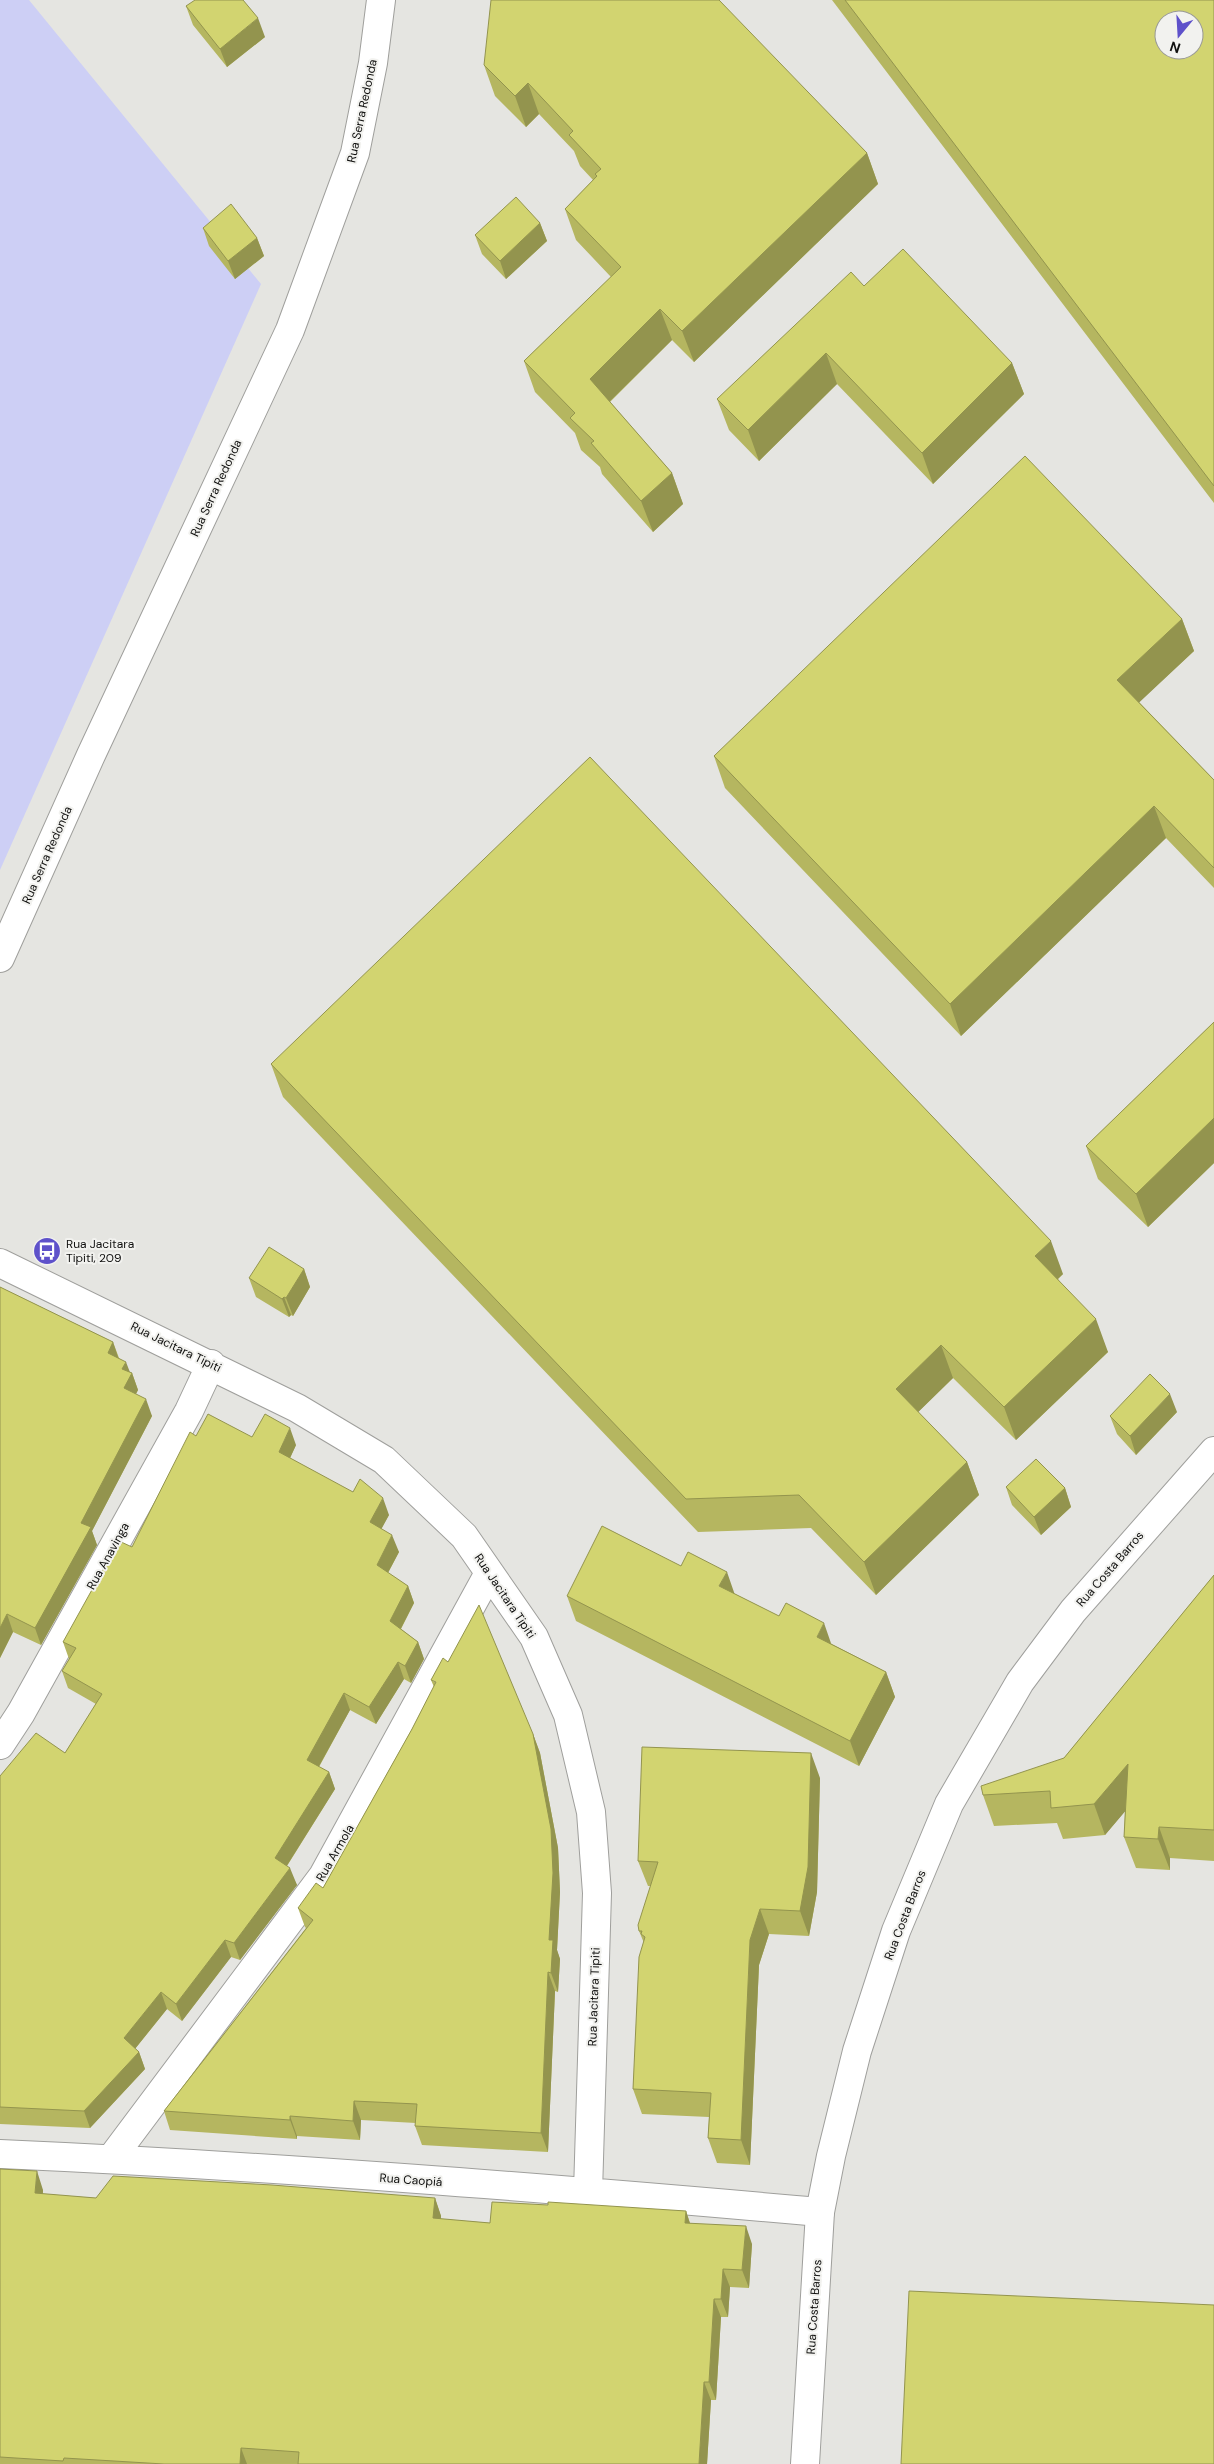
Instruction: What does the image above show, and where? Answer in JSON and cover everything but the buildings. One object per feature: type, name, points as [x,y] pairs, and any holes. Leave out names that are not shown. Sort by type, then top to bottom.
[{"type":"street","name":"Rua Serra Redonda","points":[[0,958],[91,755],[290,330],[355,153],[373,63],[381,0]]},
{"type":"street","name":"Rua Jacitara Tipiti","points":[[0,1263],[211,1364],[297,1408],[384,1460],[464,1536],[534,1638],[568,1715],[591,1812],[598,1893],[588,2192]]},
{"type":"street","name":"Rua Anavinga","points":[[0,1745],[21,1713],[184,1419],[211,1364]]},
{"type":"street","name":"Rua Costa Barros","points":[[804,2464],[820,2212],[831,2156],[857,2050],[896,1932],[949,1804],[1020,1682],[1073,1611],[1214,1451]]},
{"type":"street","name":"Rua Armola","points":[[110,2159],[323,1876],[489,1572]]},
{"type":"street","name":"Rua Caopiá","points":[[0,2154],[110,2159],[588,2192],[820,2212]]},
{"type":"shaded area","points":[[0,0],[29,0],[261,284],[0,870]]},
{"type":"place","name":"Rua Jacitara Tipiti, 209","points":[[47,1251]]}]
